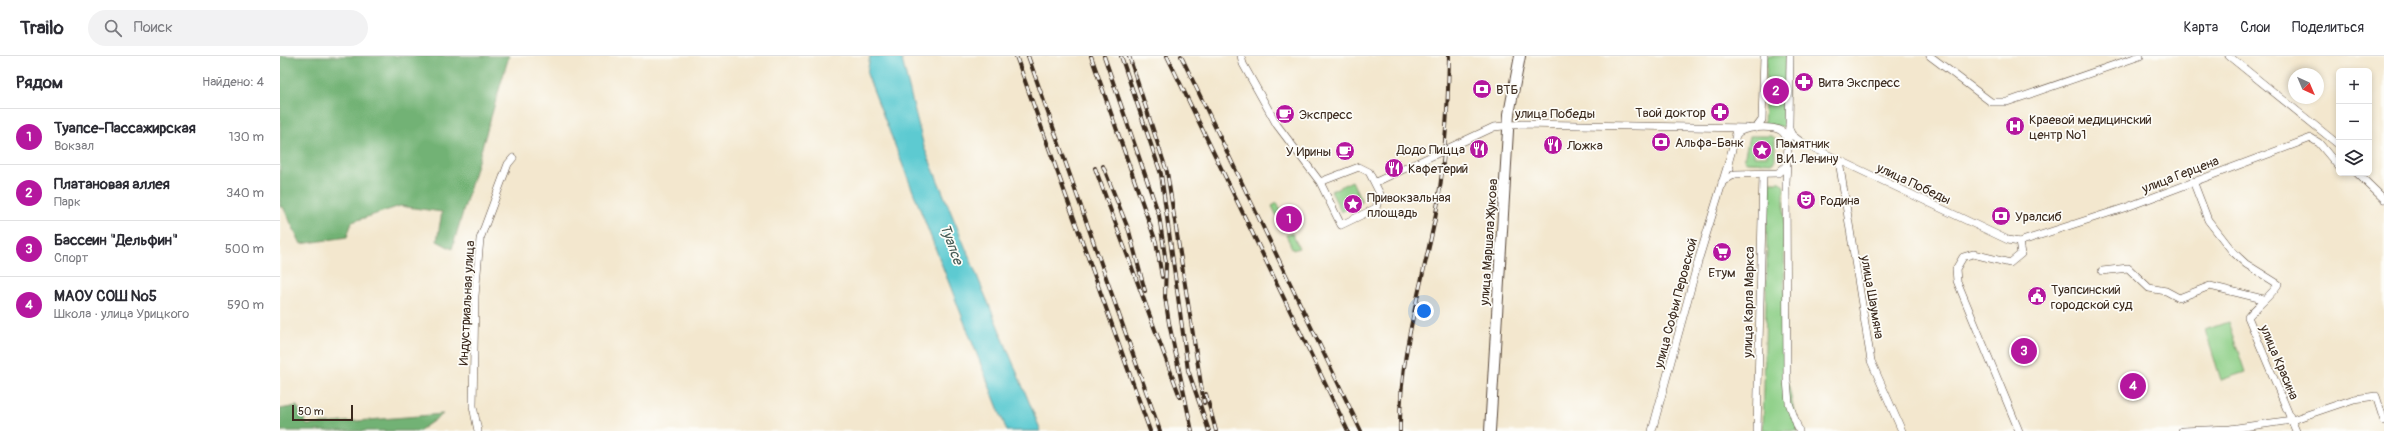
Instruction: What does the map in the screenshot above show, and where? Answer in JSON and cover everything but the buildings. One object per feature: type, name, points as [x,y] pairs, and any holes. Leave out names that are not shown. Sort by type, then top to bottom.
[{"type":"main road","name":"улица Маршала Жукова","points":[[1490,431],[1508,125],[1520,56]]},
{"type":"street","points":[[1235,56],[1242,64],[1277,125],[1320,182],[1341,225],[1376,208],[1380,194],[1376,182],[1369,172],[1359,167],[1320,182]]},
{"type":"street","points":[[1241,56],[1242,64]]},
{"type":"street","points":[[1756,128],[1762,120],[1764,56]]},
{"type":"street","points":[[1790,56],[1791,139],[1786,166],[1786,380],[1789,403],[1799,431]]},
{"type":"street","points":[[1930,56],[1991,102],[2007,102],[2140,56]]},
{"type":"street","points":[[2229,56],[2336,143]]},
{"type":"street","name":"улица Победы","points":[[1376,182],[1476,134],[1494,127],[1508,125],[1747,128]]},
{"type":"street","points":[[1731,127],[1734,129],[1736,134],[1741,129],[1747,128],[1779,130],[1791,139]]},
{"type":"street","name":"улица Софьи Перовской","points":[[1652,431],[1736,134]]},
{"type":"street","name":"улица Герцена","points":[[2019,242],[2127,207],[2192,181],[2311,138],[2319,142],[2336,163]]},
{"type":"street","name":"улица Победы","points":[[1791,139],[2008,240],[2019,242]]},
{"type":"street","name":"Индустриальная улица","points":[[478,431],[473,406],[476,296],[480,239],[508,164],[513,158]]},
{"type":"street","name":"улица Шаумяна","points":[[1839,161],[1871,361],[1902,431]]},
{"type":"street","points":[[1728,164],[1732,171],[1740,173],[1763,174],[1778,174],[1786,166]]},
{"type":"street","points":[[1722,182],[1731,176],[1740,173]]},
{"type":"street","name":"улица Карла Маркса","points":[[1757,431],[1763,174]]},
{"type":"street","points":[[1778,174],[1786,182]]},
{"type":"street","points":[[2360,176],[2384,199]]},
{"type":"street","name":"улица Красина","points":[[2192,181],[2208,220],[2233,252],[2246,264],[2278,284],[2274,292],[2263,299],[2248,317],[2296,431]]},
{"type":"street","points":[[2019,242],[2021,254],[2010,263],[1972,254],[1963,257],[1956,269],[1957,282],[2019,431]]},
{"type":"street","points":[[2102,271],[2128,268],[2149,288],[2166,291],[2179,298],[2210,286],[2263,299]]},
{"type":"street","points":[[2182,431],[2230,429],[2292,420],[2354,399],[2376,396],[2384,421]]},
{"type":"green space","points":[[280,56],[509,56],[452,249],[437,241],[442,212],[400,206],[352,222],[347,237],[301,244],[283,207],[280,207]]},
{"type":"green space","points":[[1767,56],[1787,56],[1786,127],[1764,125]]},
{"type":"green space","points":[[1749,136],[1771,136],[1775,138],[1775,159],[1773,163],[1747,162],[1744,160]],"holes":[[[1754,143],[1767,144],[1767,156],[1754,156]]]},
{"type":"green space","points":[[1352,181],[1362,202],[1341,212],[1331,191]]},
{"type":"green space","points":[[1771,182],[1780,182],[1784,186],[1785,368],[1798,431],[1763,431],[1767,261],[1766,184]]},
{"type":"green space","points":[[1277,203],[1285,218],[1279,221],[1272,206]]},
{"type":"green space","points":[[1292,233],[1299,248],[1293,250],[1286,235]]},
{"type":"green space","points":[[2228,322],[2245,372],[2221,380],[2205,330]]},
{"type":"green space","points":[[297,406],[307,425],[443,414],[419,431],[280,431],[280,409]]},
{"type":"water","name":"Туапсе","points":[[870,56],[901,56],[924,147],[1041,431],[1007,431],[867,74]]},
{"type":"railway","points":[[1016,56],[1150,431]]},
{"type":"railway","points":[[1028,56],[1160,431]]},
{"type":"railway","points":[[1091,56],[1156,242],[1162,277]]},
{"type":"railway","points":[[1104,56],[1159,215],[1166,263],[1165,297],[1169,323],[1192,431]]},
{"type":"railway","points":[[1121,56],[1161,174],[1188,370],[1209,431]]},
{"type":"railway","points":[[1129,56],[1167,172],[1204,403]]},
{"type":"railway","points":[[1167,56],[1348,431]]},
{"type":"railway","points":[[1181,56],[1361,431]]},
{"type":"railway","points":[[1400,431],[1403,376],[1407,350],[1435,219],[1444,158],[1449,56]]},
{"type":"railway","points":[[1103,166],[1129,231],[1145,291]]},
{"type":"railway","points":[[1095,168],[1180,397]]},
{"type":"railway","points":[[1206,394],[1216,431]]},
{"type":"place","name":"Вита Экспресс","points":[[1804,82]]},
{"type":"place","name":"ВТБ","points":[[1482,89]]},
{"type":"place","name":"Платановая аллея","points":[[1776,91]]},
{"type":"place","name":"Твой доктор","points":[[1720,112]]},
{"type":"place","name":"Экспресс","points":[[1285,114]]},
{"type":"place","name":"Краевой медицинский центр №1","points":[[2015,126]]},
{"type":"place","name":"Альфа-Банк","points":[[1661,142]]},
{"type":"place","name":"Ложка","points":[[1553,145]]},
{"type":"place","name":"Додо Пицца","points":[[1479,149]]},
{"type":"place","name":"Памятник В.И. Ленину","points":[[1762,150]]},
{"type":"place","name":"У Ирины","points":[[1345,151]]},
{"type":"place","name":"Кафетерий","points":[[1394,168]]},
{"type":"place","name":"Родина","points":[[1806,200]]},
{"type":"place","name":"Привокзальная площадь","points":[[1353,204]]},
{"type":"place","name":"Уралсиб","points":[[2001,216]]},
{"type":"place","name":"Туапсе-Пассажирская","points":[[1289,219]]},
{"type":"place","name":"Етум","points":[[1722,252]]},
{"type":"place","name":"Туапсинский городской суд","points":[[2037,296]]},
{"type":"place","name":"Бассеин \"Дельфин\"","points":[[2024,351]]},
{"type":"place","name":"МАОУ СОШ №5","points":[[2133,386]]}]
